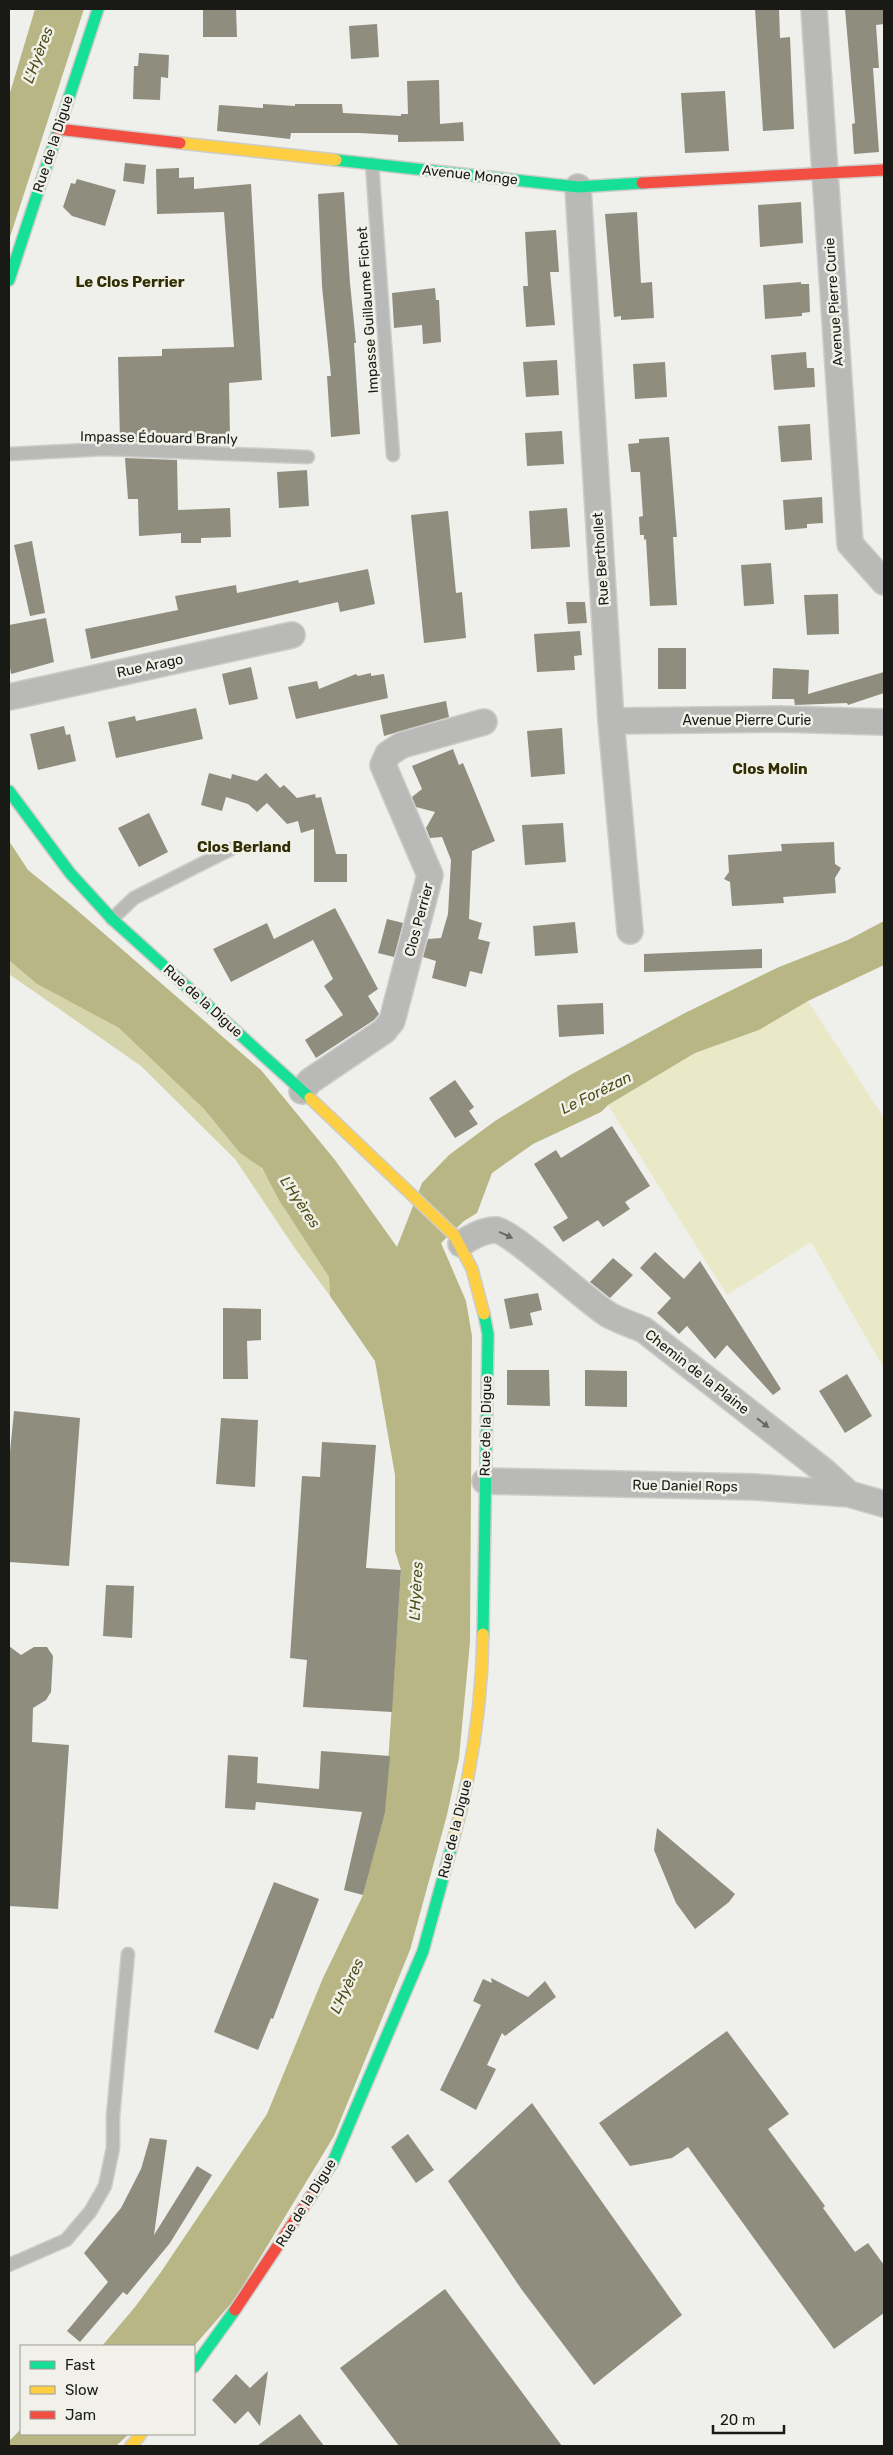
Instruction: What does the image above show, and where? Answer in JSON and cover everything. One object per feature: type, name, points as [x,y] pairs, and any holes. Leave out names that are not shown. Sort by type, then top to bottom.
[{"type":"street","name":"Rue de la Digue","points":[[9,280],[57,129],[98,9]]},
{"type":"street","name":"Avenue Pierre Curie","points":[[814,9],[850,544],[884,582]]},
{"type":"street","name":"Avenue Monge","points":[[57,129],[578,187],[884,170]]},
{"type":"street","name":"Rue Berthollet","points":[[578,187],[611,721],[630,931]]},
{"type":"street","points":[[860,556],[884,550]]},
{"type":"street","name":"Rue Arago","points":[[9,697],[292,635]]},
{"type":"street","name":"Avenue Pierre Curie","points":[[611,721],[780,719],[884,722]]},
{"type":"street","name":"Clos Perrier","points":[[302,1091],[310,1081],[384,1031],[392,1021],[430,875],[383,765],[388,754],[402,745],[418,739],[484,722]]},
{"type":"street","name":"Rue de la Digue","points":[[9,791],[70,873],[112,919],[302,1091],[457,1239],[482,1299],[488,1334],[484,1665],[473,1748],[455,1834],[423,1951],[333,2162],[259,2277],[195,2366]]},
{"type":"street","name":"Chemin de la Plaine","points":[[457,1239],[496,1230],[514,1238],[571,1287],[610,1315],[644,1330],[824,1471],[849,1494]]},
{"type":"street","name":"Rue Daniel Rops","points":[[485,1481],[755,1488],[849,1494],[884,1504]]},
{"type":"street","points":[[130,2446],[140,2435]]},
{"type":"lane","name":"Impasse Guillaume Fichet","points":[[372,164],[393,455]]},
{"type":"lane","name":"Impasse Édouard Branly","points":[[9,454],[106,449],[308,457]]},
{"type":"lane","points":[[112,919],[134,898],[231,849]]},
{"type":"lane","points":[[9,2264],[66,2240],[90,2212],[105,2186],[113,2148],[113,2116],[128,1954]]},
{"type":"green space","points":[[9,959],[37,984],[119,1028],[203,1108],[240,1153],[260,1166],[329,1277],[330,1296],[294,1247],[235,1159],[141,1066],[9,974]]},
{"type":"green space","points":[[808,1001],[884,1118],[884,1368],[811,1242],[727,1295],[608,1105],[695,1053],[759,1030]]},
{"type":"water","name":"L'Hyères","points":[[35,9],[84,9],[9,240],[9,96]]},
{"type":"water","points":[[9,841],[28,870],[261,1070],[335,1160],[397,1247],[422,1183],[449,1155],[495,1121],[572,1074],[685,1013],[779,967],[848,940],[884,921],[884,965],[808,1001],[759,1030],[695,1053],[608,1105],[601,1112],[533,1144],[492,1173],[477,1213],[464,1221],[441,1243],[466,1301],[472,1336],[470,1642],[459,1758],[447,1815],[410,1950],[334,2136],[235,2299],[195,2345],[103,2345],[161,2272],[267,2114],[323,1978],[363,1895],[385,1808],[401,1570],[395,1551],[395,1475],[375,1361],[330,1296],[329,1277],[279,1200],[262,1168],[240,1153],[203,1108],[119,1028],[37,984],[9,960]]},
{"type":"water","points":[[20,2430],[20,2435],[128,2435],[116,2446],[9,2446],[9,2441]]},
{"type":"building","points":[[203,9],[236,9],[237,37],[203,37]]},
{"type":"building","points":[[755,9],[779,9],[780,38],[790,37],[794,129],[763,131]]},
{"type":"building","points":[[845,9],[884,9],[884,24],[876,25],[879,68],[873,68],[879,152],[854,154],[852,124],[855,123]]},
{"type":"building","points":[[377,24],[379,57],[351,59],[349,26]]},
{"type":"building","points":[[139,53],[169,55],[168,78],[161,77],[160,100],[133,99],[134,66],[138,66]]},
{"type":"building","points":[[439,80],[440,124],[463,122],[464,141],[398,142],[398,135],[359,133],[291,133],[290,139],[217,131],[219,105],[263,108],[263,104],[295,106],[295,104],[342,104],[343,113],[401,116],[401,114],[408,114],[407,81]]},
{"type":"building","points":[[725,91],[729,151],[685,153],[681,93]]},
{"type":"building","points":[[125,163],[146,165],[144,184],[123,181]]},
{"type":"building","points":[[179,168],[179,178],[194,177],[194,189],[251,184],[262,380],[229,383],[230,435],[176,438],[176,444],[120,441],[118,357],[162,356],[162,349],[234,347],[224,212],[157,214],[156,169]]},
{"type":"building","points":[[77,179],[116,190],[105,226],[72,216],[63,207],[71,183],[75,184]]},
{"type":"building","points":[[344,192],[356,343],[354,343],[360,434],[331,437],[327,376],[331,376],[322,286],[318,194]]},
{"type":"building","points":[[801,202],[803,243],[760,247],[758,205]]},
{"type":"building","points":[[637,212],[641,283],[652,282],[654,318],[621,320],[621,316],[614,317],[605,214]]},
{"type":"building","points":[[556,230],[559,272],[550,272],[555,325],[526,327],[523,286],[528,286],[525,232]]},
{"type":"building","points":[[801,282],[801,284],[809,284],[810,312],[802,313],[802,316],[765,319],[763,285]]},
{"type":"building","points":[[435,288],[436,300],[439,300],[441,342],[423,344],[422,325],[394,328],[392,293]]},
{"type":"building","points":[[806,352],[807,368],[814,368],[815,387],[774,390],[771,355]]},
{"type":"building","points":[[557,360],[559,395],[526,397],[523,362]]},
{"type":"building","points":[[665,362],[667,397],[635,399],[633,364]]},
{"type":"building","points":[[810,424],[812,460],[781,462],[778,426]]},
{"type":"building","points":[[562,431],[564,464],[527,466],[525,433]]},
{"type":"building","points":[[669,437],[677,537],[673,537],[677,605],[650,606],[646,539],[644,540],[644,535],[640,535],[639,517],[643,516],[640,472],[631,472],[628,444],[639,443],[639,439]]},
{"type":"building","points":[[125,458],[177,460],[178,510],[230,508],[231,537],[201,538],[201,543],[181,543],[181,533],[139,536],[138,499],[128,499]]},
{"type":"building","points":[[307,470],[309,506],[279,508],[277,472]]},
{"type":"building","points":[[822,497],[823,523],[807,524],[807,528],[785,530],[783,500]]},
{"type":"building","points":[[567,508],[570,547],[531,549],[529,511]]},
{"type":"building","points":[[448,511],[456,593],[462,592],[466,638],[424,643],[411,515]]},
{"type":"building","points":[[32,541],[45,613],[30,616],[14,545]]},
{"type":"building","points":[[771,563],[774,604],[744,606],[741,565]]},
{"type":"building","points":[[368,569],[375,604],[340,612],[338,602],[91,659],[85,629],[178,610],[175,596],[236,585],[237,593],[298,580],[299,583]]},
{"type":"building","points":[[838,594],[839,634],[807,635],[804,595]]},
{"type":"building","points":[[566,602],[585,602],[587,623],[568,624]]},
{"type":"building","points":[[46,618],[54,662],[11,674],[9,625]]},
{"type":"building","points":[[580,631],[582,655],[574,656],[575,670],[537,672],[534,634]]},
{"type":"building","points":[[658,648],[686,648],[686,689],[658,689]]},
{"type":"building","points":[[251,667],[258,699],[229,705],[222,674]]},
{"type":"building","points":[[773,668],[809,670],[808,694],[884,672],[884,693],[848,705],[847,703],[795,705],[794,699],[772,699]]},
{"type":"building","points":[[371,673],[371,676],[384,674],[388,698],[296,719],[288,687],[317,681],[319,689],[356,674],[358,676]]},
{"type":"building","points":[[446,701],[449,717],[384,736],[380,715]]},
{"type":"building","points":[[196,708],[203,739],[116,758],[108,722],[135,716],[136,721]]},
{"type":"building","points":[[64,726],[66,735],[70,734],[76,761],[38,770],[30,734]]},
{"type":"building","points":[[562,728],[565,774],[531,777],[527,731]]},
{"type":"building","points":[[453,749],[459,765],[463,763],[495,841],[472,851],[469,919],[482,923],[478,939],[490,942],[482,974],[470,971],[466,987],[432,978],[436,961],[423,957],[428,939],[441,938],[448,914],[451,860],[442,837],[430,838],[426,828],[435,812],[416,807],[412,797],[422,789],[412,766]]},
{"type":"building","points":[[209,773],[231,779],[232,774],[257,781],[266,773],[280,788],[284,785],[297,798],[315,794],[316,798],[321,797],[336,854],[347,854],[347,882],[314,882],[314,829],[301,833],[298,821],[287,824],[267,803],[257,812],[248,804],[226,797],[222,811],[201,805]]},
{"type":"building","points":[[149,813],[168,852],[139,867],[118,828]]},
{"type":"building","points":[[563,823],[566,862],[525,865],[522,825]]},
{"type":"building","points":[[834,842],[835,864],[841,868],[835,878],[836,893],[783,897],[784,903],[732,906],[730,882],[724,879],[729,872],[728,855],[782,851],[781,844]]},
{"type":"building","points":[[335,908],[378,989],[368,996],[379,1014],[374,1020],[316,1058],[305,1040],[343,1015],[324,986],[333,979],[313,940],[231,982],[213,949],[267,923],[274,939]]},
{"type":"building","points":[[387,919],[403,923],[394,957],[378,953]]},
{"type":"building","points":[[575,922],[578,953],[535,956],[533,926]]},
{"type":"building","points":[[762,949],[762,968],[644,972],[644,954]]},
{"type":"building","points":[[603,1003],[604,1034],[559,1037],[557,1005]]},
{"type":"building","points":[[455,1080],[474,1107],[469,1111],[478,1124],[455,1138],[429,1098]]},
{"type":"building","points":[[612,1126],[650,1186],[625,1202],[630,1209],[603,1227],[598,1220],[563,1242],[553,1227],[568,1218],[534,1164],[556,1150],[561,1158]]},
{"type":"building","points":[[655,1252],[684,1279],[700,1261],[781,1389],[773,1395],[727,1345],[715,1359],[687,1326],[679,1334],[657,1313],[671,1298],[640,1268]]},
{"type":"building","points":[[613,1258],[633,1275],[610,1298],[590,1282]]},
{"type":"building","points":[[538,1293],[542,1310],[530,1313],[533,1325],[510,1329],[504,1299]]},
{"type":"building","points":[[223,1308],[261,1309],[261,1340],[247,1341],[248,1379],[223,1379]]},
{"type":"building","points":[[507,1370],[549,1370],[550,1406],[507,1405]]},
{"type":"building","points":[[585,1370],[627,1371],[627,1407],[585,1406]]},
{"type":"building","points":[[847,1374],[872,1416],[845,1433],[819,1391]]},
{"type":"building","points":[[14,1411],[80,1418],[69,1566],[9,1562],[9,1462]]},
{"type":"building","points":[[221,1418],[258,1420],[255,1487],[216,1484]]},
{"type":"building","points":[[322,1442],[376,1445],[366,1568],[401,1570],[392,1712],[303,1707],[307,1660],[290,1658],[302,1476],[320,1477]]},
{"type":"building","points":[[106,1585],[134,1586],[132,1638],[103,1636]]},
{"type":"building","points":[[9,1646],[21,1655],[34,1647],[47,1647],[53,1656],[51,1692],[46,1700],[33,1708],[32,1742],[69,1745],[58,1909],[9,1906]]},
{"type":"building","points":[[321,1751],[390,1756],[385,1812],[363,1895],[344,1890],[362,1812],[256,1802],[255,1810],[225,1808],[228,1755],[258,1757],[257,1783],[319,1789]]},
{"type":"building","points":[[657,1828],[735,1894],[729,1902],[695,1929],[676,1903],[654,1850]]},
{"type":"building","points":[[274,1882],[319,1899],[273,2019],[271,2018],[258,2050],[214,2032]]},
{"type":"building","points":[[491,1978],[528,1997],[545,1981],[556,1997],[505,2036],[502,2033],[487,2065],[496,2069],[476,2110],[440,2090],[481,2005],[473,2001],[483,1979],[492,1983]]},
{"type":"building","points":[[727,2031],[789,2114],[768,2129],[825,2206],[823,2208],[855,2252],[868,2243],[884,2265],[884,2313],[834,2349],[688,2147],[672,2158],[630,2166],[599,2123]]},
{"type":"building","points":[[532,2103],[682,2315],[594,2385],[522,2290],[448,2181]]},
{"type":"building","points":[[408,2134],[434,2170],[416,2183],[391,2147]]},
{"type":"building","points":[[150,2138],[167,2140],[154,2235],[197,2166],[212,2175],[170,2243],[127,2295],[123,2292],[80,2342],[67,2331],[108,2282],[84,2253],[121,2208],[141,2169]]},
{"type":"building","points":[[445,2289],[562,2446],[399,2446],[340,2368]]},
{"type":"building","points":[[268,2371],[260,2426],[248,2411],[235,2424],[212,2400],[236,2374],[250,2388]]},
{"type":"building","points":[[300,2414],[324,2446],[257,2446]]},
{"type":"traffic: fast","points":[[9,280],[98,9]]},
{"type":"traffic: fast","points":[[336,160],[578,187],[642,183]]},
{"type":"traffic: fast","points":[[9,791],[70,873],[112,919],[310,1098]]},
{"type":"traffic: fast","points":[[483,1634],[488,1334],[484,1314]]},
{"type":"traffic: fast","points":[[311,2196],[333,2162],[423,1951],[452,1845]]},
{"type":"traffic: fast","points":[[195,2366],[235,2310]]},
{"type":"traffic: slow","points":[[180,143],[336,160]]},
{"type":"traffic: slow","points":[[310,1098],[454,1235],[472,1269],[484,1314]]},
{"type":"traffic: slow","points":[[452,1845],[465,1793],[478,1713],[483,1634]]},
{"type":"traffic: slow","points":[[131,2446],[140,2435]]},
{"type":"traffic: jam","points":[[57,129],[180,143]]},
{"type":"traffic: jam","points":[[642,183],[884,170]]},
{"type":"traffic: jam","points":[[235,2310],[311,2196]]},
{"type":"district","name":"Le Clos Perrier","points":[[130,282]]},
{"type":"district","name":"Clos Molin","points":[[770,769]]},
{"type":"district","name":"Clos Berland","points":[[244,847]]},
{"type":"water label","name":"Le Forézan","points":[[596,1093]]}]
